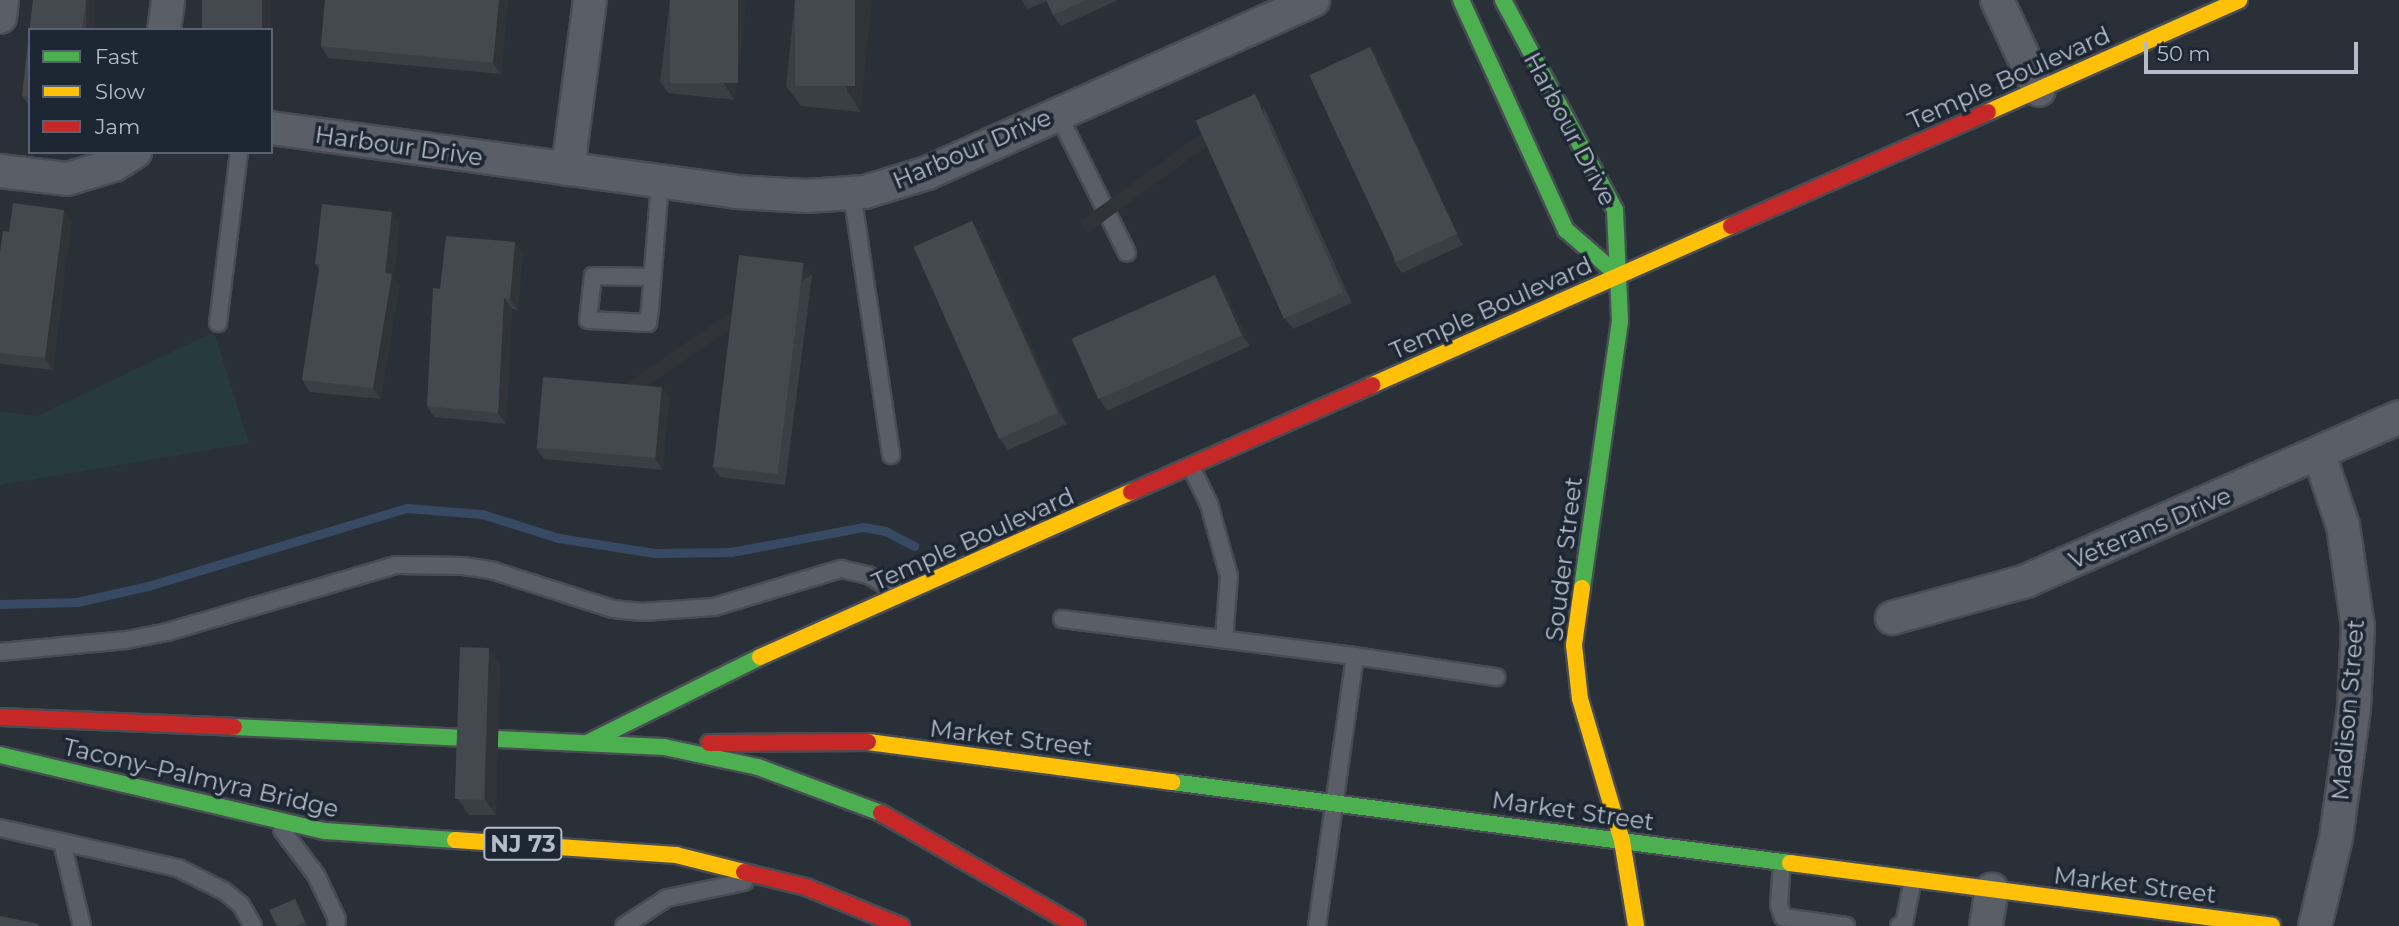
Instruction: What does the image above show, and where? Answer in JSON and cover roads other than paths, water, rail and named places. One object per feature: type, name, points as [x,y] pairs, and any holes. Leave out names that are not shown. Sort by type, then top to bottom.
[{"type":"main road","name":"Harbour Drive","points":[[1461,0],[1529,120],[1566,230],[1619,276]]},
{"type":"main road","name":"Harbour Drive","points":[[1503,0],[1556,106],[1615,210],[1619,276]]},
{"type":"main road","name":"Temple Boulevard","points":[[589,742],[760,657],[2239,0]]},
{"type":"main road","points":[[1529,120],[1556,106]]},
{"type":"main road","name":"Souder Street","points":[[1619,276],[1620,321],[1574,645],[1588,733],[1622,841],[1636,926]]},
{"type":"main road","name":"Tacony–Palmyra Bridge","points":[[0,717],[471,738]]},
{"type":"main road","points":[[498,739],[664,747],[758,766],[874,809],[1077,926]]},
{"type":"main road","name":"Market Street","points":[[664,747],[771,740],[868,742],[2272,926]]},
{"type":"main road","name":"Tacony–Palmyra Bridge","points":[[0,755],[276,823],[407,840],[650,851],[768,877]]},
{"type":"main road","name":"NJ 73","points":[[768,877],[842,899],[901,926]]},
{"type":"street","points":[[0,17],[2,0]]},
{"type":"street","points":[[164,28],[168,0]]},
{"type":"street","points":[[568,169],[590,0]]},
{"type":"street","name":"Harbour Drive","points":[[273,128],[736,192],[852,193],[927,173],[1313,0]]},
{"type":"street","points":[[1997,0],[2039,90]]},
{"type":"street","points":[[0,171],[67,179],[114,166],[132,154]]},
{"type":"street","name":"Veterans Drive","points":[[1892,618],[2026,581],[2399,417]]},
{"type":"street","name":"Madison Street","points":[[2315,926],[2336,838],[2354,709],[2358,627],[2343,526],[2319,454]]},
{"type":"street","points":[[1986,926],[1992,889]]},
{"type":"lane","points":[[1057,113],[1127,253]]},
{"type":"lane","points":[[218,323],[239,154]]},
{"type":"lane","points":[[652,278],[593,276],[588,320],[648,323],[652,278],[660,182]]},
{"type":"lane","points":[[852,193],[891,455]]},
{"type":"lane","points":[[1191,467],[1209,504],[1228,576],[1224,640]]},
{"type":"lane","points":[[0,652],[157,634],[397,565],[474,568],[613,609],[642,612],[714,607],[841,569],[868,575],[902,595]]},
{"type":"lane","points":[[1062,619],[1355,656],[1496,677]]},
{"type":"lane","points":[[1317,926],[1331,803],[1355,656]]},
{"type":"lane","points":[[276,823],[305,856],[331,906],[336,926]]},
{"type":"lane","points":[[0,828],[202,877],[241,905],[253,926]]},
{"type":"lane","points":[[62,842],[82,926]]},
{"type":"lane","points":[[1782,862],[1779,905],[1783,917],[1846,926]]},
{"type":"lane","points":[[624,926],[667,898],[768,877]]},
{"type":"lane","points":[[1899,926],[1903,924],[1913,879]]},
{"type":"waterway","points":[[0,604],[77,602],[148,586],[407,508],[482,514],[558,538],[655,553],[731,552],[863,527],[885,531],[914,546]]}]
